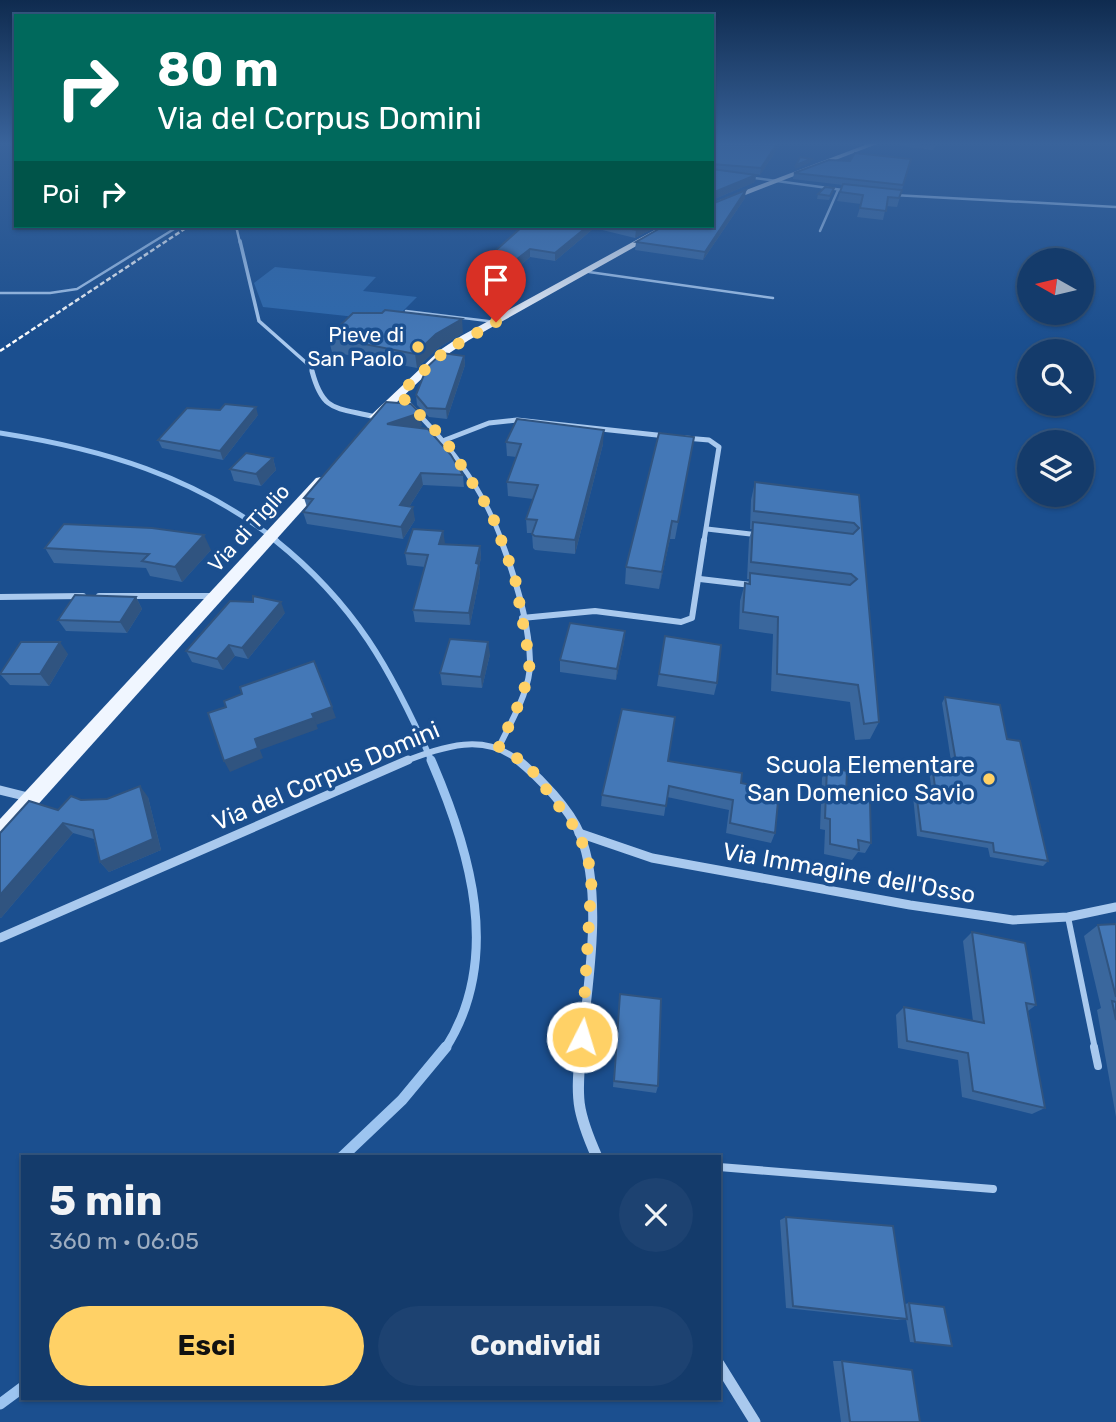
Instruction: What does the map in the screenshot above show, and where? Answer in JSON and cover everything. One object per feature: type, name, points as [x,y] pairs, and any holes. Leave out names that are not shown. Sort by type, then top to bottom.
[{"type":"main road","points":[[372,421],[444,352],[665,228]]},
{"type":"main road","name":"Via di Tiglio","points":[[0,833],[332,469]]},
{"type":"street","points":[[236,228],[259,321],[311,367],[318,395],[328,405],[372,421]]},
{"type":"street","points":[[399,394],[445,440],[491,512],[515,578],[530,663],[528,678],[499,747],[528,765],[579,833],[592,873],[590,934],[577,1089],[579,1117],[596,1155]]},
{"type":"street","points":[[445,440],[489,423],[517,419],[709,440],[719,447],[692,618],[681,622],[595,611],[522,618]]},
{"type":"street","points":[[707,529],[771,537]]},
{"type":"street","points":[[700,579],[765,587]]},
{"type":"street","points":[[0,597],[217,596]]},
{"type":"street","name":"Via del Corpus Domini","points":[[0,938],[394,765],[457,742],[499,747]]},
{"type":"street","points":[[0,790],[32,798]]},
{"type":"street","name":"Via Immagine dell'Osso","points":[[579,833],[652,858],[910,905],[1013,920],[1068,917],[1116,908]]},
{"type":"street","points":[[721,1367],[755,1422]]},
{"type":"lane","points":[[820,232],[830,208]]},
{"type":"lane","points":[[0,293],[50,293],[77,289],[176,228]]},
{"type":"lane","points":[[589,272],[773,298]]},
{"type":"lane","points":[[406,311],[496,322]]},
{"type":"lane","points":[[1068,917],[1098,1066]]},
{"type":"lane","points":[[721,1167],[993,1189]]},
{"type":"shaded area","points":[[275,267],[376,277],[363,291],[417,297],[393,321],[263,307],[254,283]]},
{"type":"building","points":[[714,208],[734,208],[705,252],[636,242],[660,228],[714,228]]},
{"type":"building","points":[[863,208],[886,208],[886,211]]},
{"type":"building","points":[[521,228],[586,228],[555,253],[530,249],[512,263],[486,259]]},
{"type":"building","points":[[385,310],[462,319],[436,334],[415,354],[328,337],[353,313],[382,313]]},
{"type":"building","points":[[442,353],[464,356],[446,409],[427,408],[416,395],[427,367]]},
{"type":"building","points":[[386,402],[411,404],[420,413],[387,424],[428,429],[451,455],[463,475],[421,473],[400,505],[413,507],[401,527],[303,512],[313,499],[304,498]]},
{"type":"building","points":[[225,404],[256,407],[220,451],[158,440],[187,408],[220,410]]},
{"type":"building","points":[[517,419],[604,430],[575,540],[532,534],[537,520],[526,519],[538,485],[507,482],[521,444],[506,442]]},
{"type":"building","points":[[659,433],[694,437],[678,522],[672,521],[662,572],[626,567]]},
{"type":"building","points":[[246,453],[273,458],[256,474],[230,469]]},
{"type":"building","points":[[755,482],[859,495],[879,722],[864,724],[858,685],[777,674],[778,617],[743,612],[745,583],[750,584],[750,573],[850,585],[857,579],[851,574],[751,562],[753,522],[853,534],[859,528],[854,523],[754,511]]},
{"type":"building","points":[[64,524],[152,528],[204,535],[175,567],[142,561],[149,554],[45,548]]},
{"type":"building","points":[[413,529],[443,531],[439,544],[480,546],[469,613],[413,610],[428,555],[405,553]]},
{"type":"building","points":[[75,595],[136,597],[120,622],[58,620]]},
{"type":"building","points":[[253,596],[281,602],[242,648],[229,645],[217,659],[186,651],[230,601],[253,602]]},
{"type":"building","points":[[570,623],[625,631],[617,669],[560,660]]},
{"type":"building","points":[[665,636],[721,645],[717,683],[659,674]]},
{"type":"building","points":[[450,639],[488,642],[481,677],[440,673]]},
{"type":"building","points":[[21,642],[60,642],[40,674],[0,674]]},
{"type":"building","points":[[314,661],[332,707],[312,714],[314,718],[255,739],[258,748],[224,761],[208,713],[226,707],[224,701],[242,694],[240,687]]},
{"type":"building","points":[[945,697],[1000,705],[1007,739],[1020,741],[1048,861],[994,852],[993,843],[921,831],[916,791],[936,794],[931,758],[956,762]]},
{"type":"building","points":[[622,709],[675,717],[668,761],[742,773],[741,783],[779,791],[775,833],[730,823],[733,800],[669,786],[666,806],[602,795]]},
{"type":"building","points":[[827,767],[847,771],[846,795],[870,800],[871,843],[858,840],[859,850],[830,844],[830,819],[825,818]]},
{"type":"building","points":[[140,786],[153,839],[100,862],[93,830],[63,823],[0,895],[0,833],[29,801],[58,810],[71,796],[81,800],[107,799]]},
{"type":"building","points":[[1116,924],[1116,997],[1098,925]]},
{"type":"building","points":[[972,932],[1025,943],[1036,1005],[1026,1003],[1045,1108],[973,1091],[968,1053],[907,1041],[904,1007],[984,1023]]},
{"type":"building","points":[[620,994],[661,999],[658,1086],[614,1081]]},
{"type":"building","points":[[1112,1001],[1116,1002],[1116,1020]]},
{"type":"building","points":[[786,1217],[893,1226],[907,1319],[793,1306]]},
{"type":"building","points":[[909,1303],[944,1307],[952,1346],[915,1342]]},
{"type":"building","points":[[842,1361],[912,1370],[920,1422],[850,1422]]},
{"type":"waterway","points":[[0,433],[75,447],[180,482],[246,518],[277,541]]},
{"type":"waterway","points":[[275,540],[328,589],[368,640],[401,697],[432,762]]},
{"type":"waterway","points":[[431,760],[458,830],[468,867],[476,942],[473,979],[463,1014],[445,1049]]},
{"type":"waterway","points":[[344,1155],[402,1100],[446,1047]]},
{"type":"waterway","points":[[0,1404],[21,1388]]},
{"type":"railway","points":[[0,351],[186,228]]},
{"type":"place","name":"Pieve di San Paolo","points":[[418,347]]},
{"type":"place","name":"Scuola Elementare San Domenico Savio","points":[[989,779]]},
{"type":"route","points":[[496,322],[444,352],[399,394],[412,410],[445,440],[491,512],[515,578],[530,663],[523,695],[499,747],[528,765],[579,833],[592,873],[582,1037]]}]
